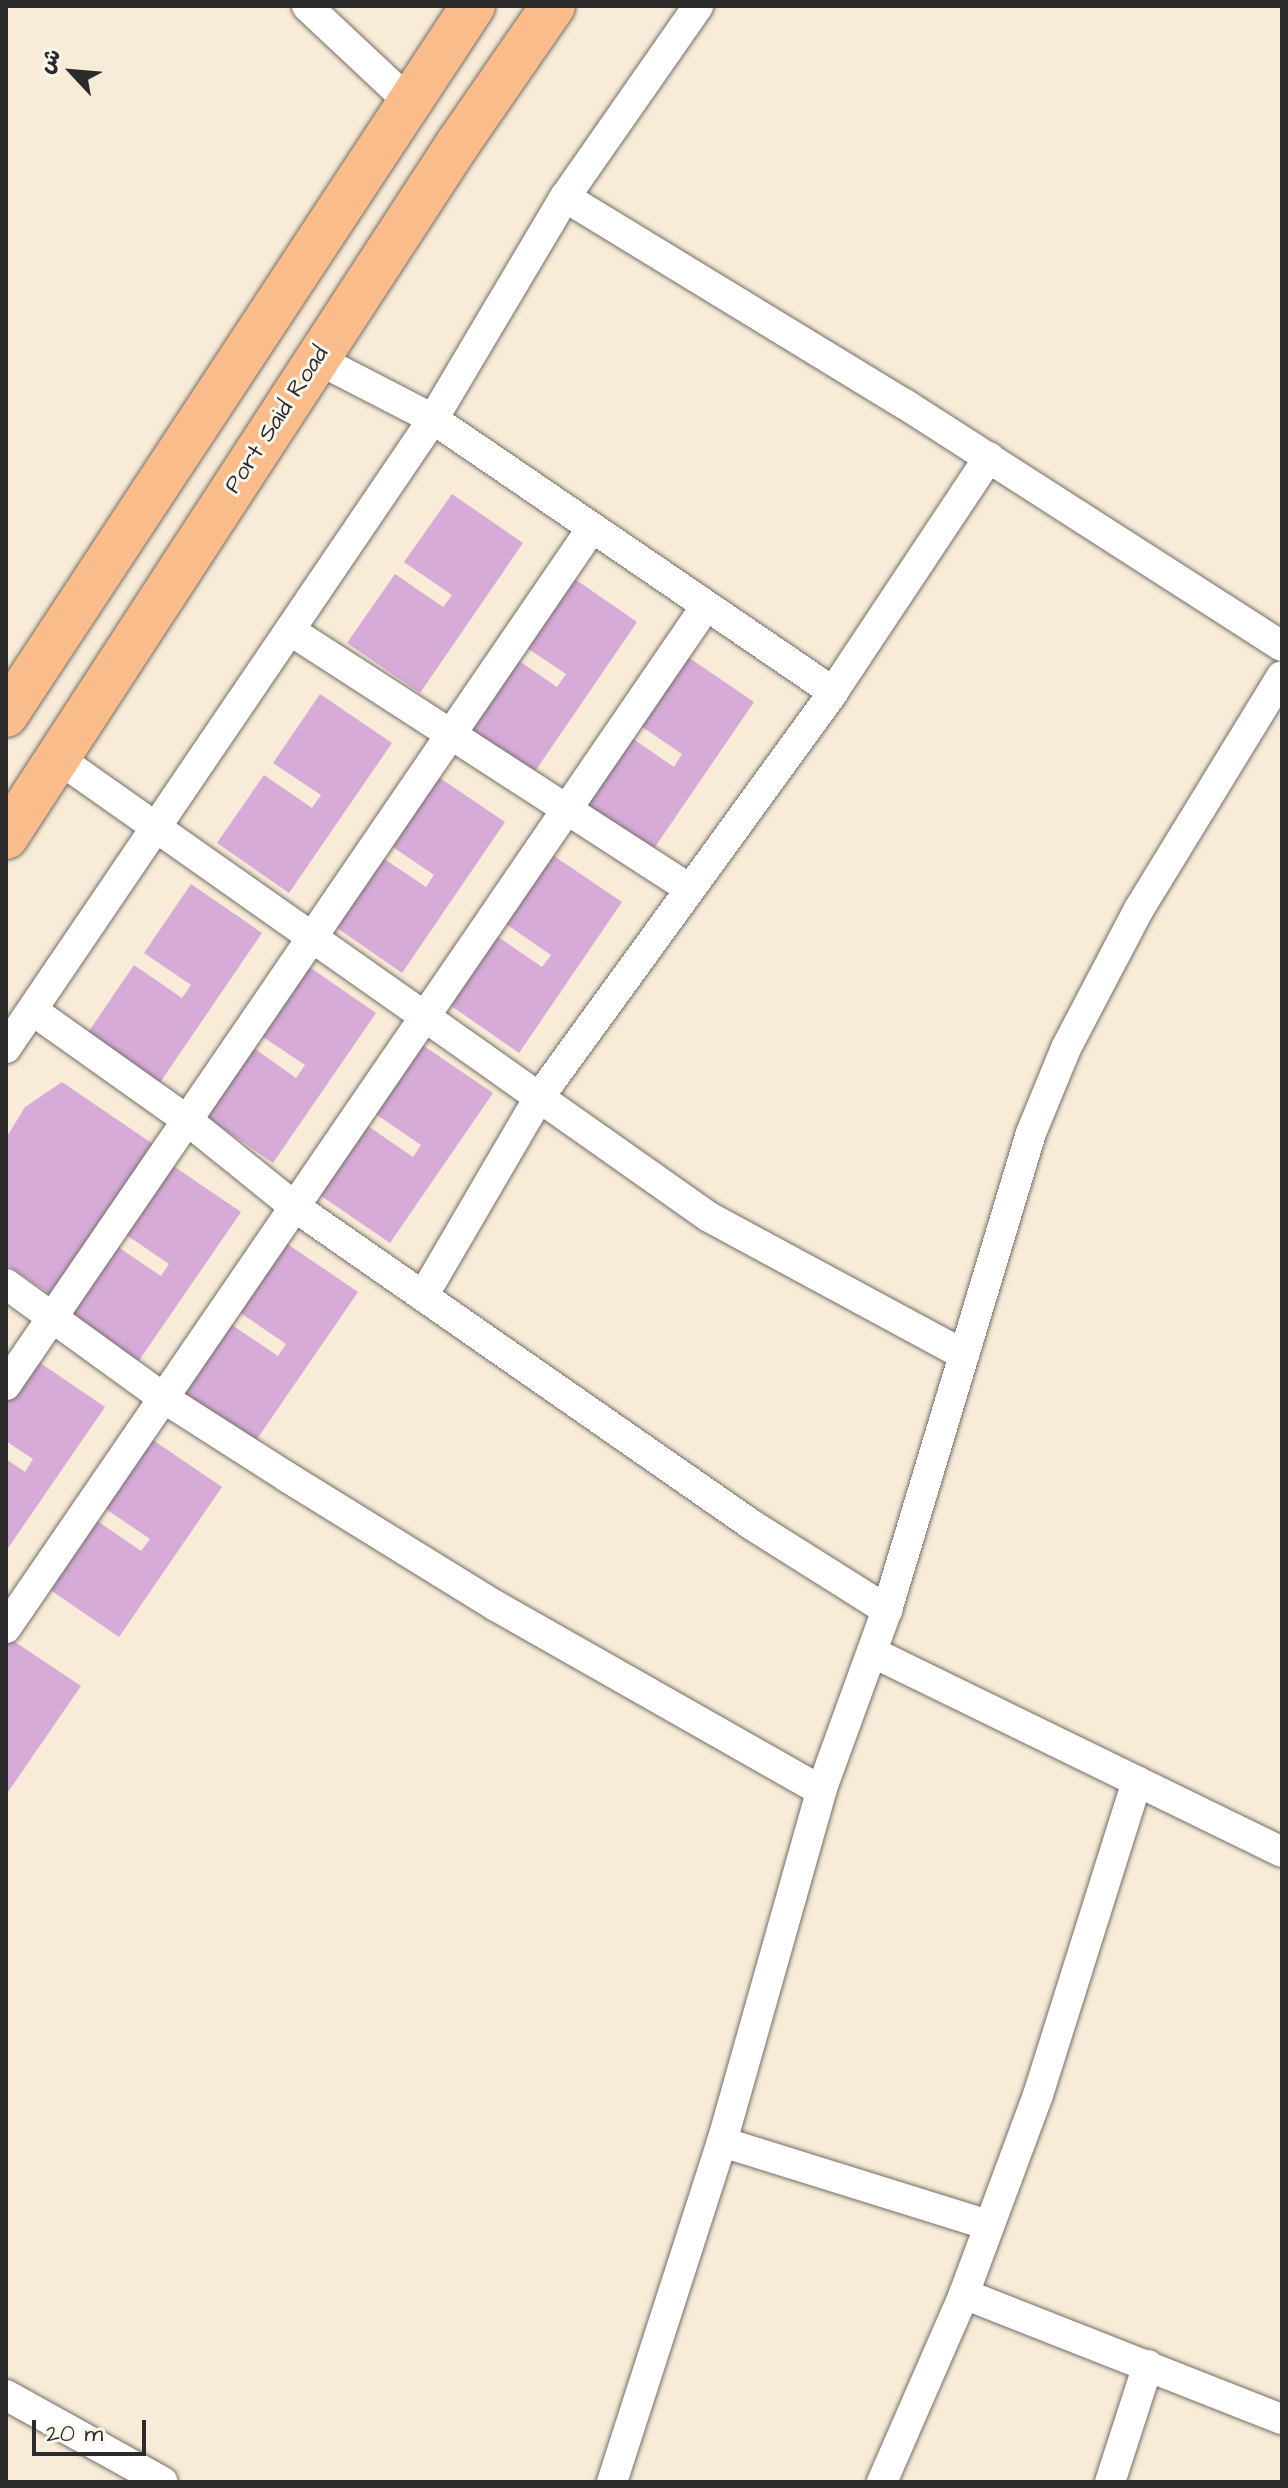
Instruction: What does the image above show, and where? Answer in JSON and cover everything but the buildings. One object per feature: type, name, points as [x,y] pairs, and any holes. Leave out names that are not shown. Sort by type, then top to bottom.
[{"type":"highway","points":[[6,715],[407,100],[473,6]]},
{"type":"highway","name":"Port Said Road","points":[[6,837],[317,359],[553,6]]},
{"type":"street","points":[[307,6],[407,100]]},
{"type":"street","points":[[6,1048],[433,419],[565,197],[698,6]]},
{"type":"street","points":[[565,197],[989,457],[1282,646]]},
{"type":"street","points":[[317,359],[433,419],[833,692]]},
{"type":"street","points":[[423,1296],[540,1096],[833,692],[989,457]]},
{"type":"street","points":[[6,1385],[50,1316],[592,528]]},
{"type":"street","points":[[6,1628],[16,1592],[165,1399],[424,1015],[706,606]]},
{"type":"street","points":[[291,631],[566,813],[690,889]]},
{"type":"street","points":[[612,2482],[722,2142],[821,1791],[887,1610],[1031,1133],[1066,1048],[1139,909],[1282,676]]},
{"type":"street","points":[[59,759],[709,1217],[964,1355]]},
{"type":"street","points":[[32,1010],[187,1120],[295,1207],[752,1525],[887,1610]]},
{"type":"street","points":[[6,1284],[165,1399],[496,1606],[821,1791]]},
{"type":"street","points":[[872,1652],[1282,1852]]},
{"type":"street","points":[[882,2482],[964,2294],[1038,2095],[1137,1781]]},
{"type":"street","points":[[722,2142],[989,2225]]},
{"type":"street","points":[[964,2294],[1282,2419]]},
{"type":"street","points":[[1110,2482],[1148,2365]]},
{"type":"street","points":[[6,2395],[163,2482]]}]
